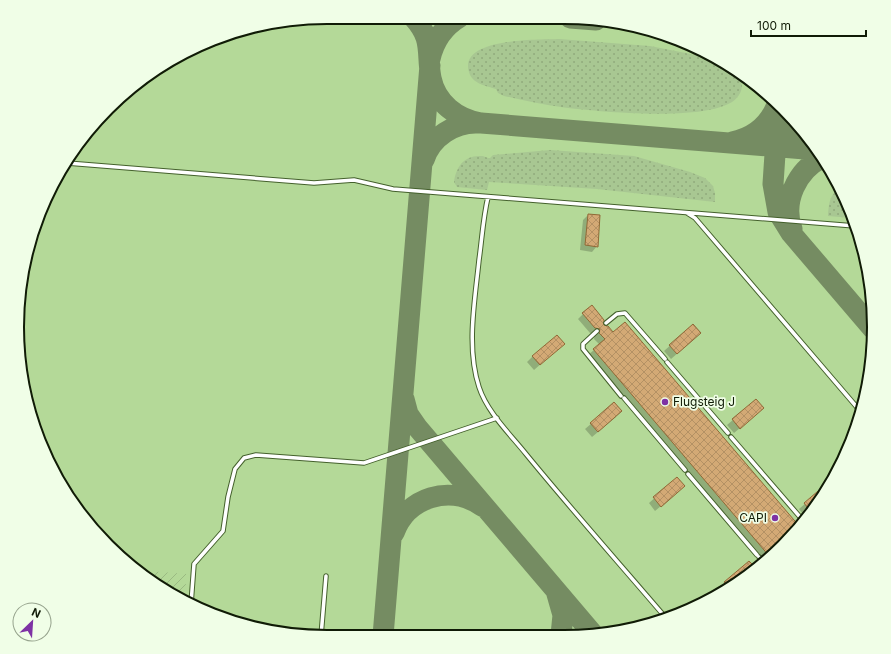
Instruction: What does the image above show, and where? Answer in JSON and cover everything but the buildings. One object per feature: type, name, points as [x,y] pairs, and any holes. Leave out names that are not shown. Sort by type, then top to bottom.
[{"type":"lane","points":[[72,163],[314,183],[354,180],[384,188],[849,226]]},
{"type":"lane","points":[[488,197],[478,273],[473,353],[480,388],[497,418],[662,614]]},
{"type":"lane","points":[[682,211],[694,218],[856,407]]},
{"type":"lane","points":[[606,323],[616,314],[625,313],[799,517]]},
{"type":"lane","points":[[597,331],[583,344],[583,349],[760,558]]},
{"type":"lane","points":[[191,598],[194,564],[223,531],[227,502],[235,469],[244,458],[256,455],[364,463],[497,418]]},
{"type":"lane","points":[[322,630],[326,576]]},
{"type":"shaded area","points":[[564,24],[623,30],[642,34],[680,47],[716,65],[764,99],[792,127],[816,159],[836,193],[851,230],[857,249],[864,287],[867,327],[866,347],[857,405],[836,461],[816,495],[792,527],[764,555],[732,579],[698,599],[661,614],[623,624],[564,630],[327,630],[287,627],[249,620],[193,599],[159,579],[127,555],[99,527],[75,495],[55,461],[40,424],[30,386],[25,347],[25,307],[34,249],[47,211],[65,175],[99,127],[127,99],[159,75],[193,55],[230,40],[268,30],[307,25]]},
{"type":"shaded area","points":[[559,39],[650,46],[699,56],[741,82],[741,90],[739,95],[728,104],[708,110],[683,113],[626,113],[554,106],[504,96],[498,93],[496,89],[476,82],[471,76],[469,72],[469,61],[476,52],[488,46],[535,40]]},
{"type":"shaded area","points":[[550,150],[634,156],[690,172],[705,178],[713,186],[715,202],[597,189],[489,182],[487,190],[457,187],[454,182],[457,171],[462,163],[475,156],[490,158],[493,155]]},
{"type":"shaded area","points":[[835,192],[836,193],[846,218],[828,216],[829,203]]},
{"type":"shaded area","points":[[148,571],[187,574],[185,594]]},
{"type":"taxiway","points":[[419,24],[427,40],[431,78],[438,95],[456,114],[472,121],[481,123],[809,149]]},
{"type":"taxiway","points":[[430,59],[437,40],[450,24]]},
{"type":"taxiway","points":[[383,630],[430,65]]},
{"type":"taxiway","points":[[732,142],[746,138],[753,134],[769,120],[775,110]]},
{"type":"taxiway","points":[[778,113],[773,184],[778,212],[791,233],[867,322]]},
{"type":"taxiway","points":[[787,122],[795,134],[801,138]]},
{"type":"taxiway","points":[[424,160],[432,144],[445,132],[461,125],[478,123]]},
{"type":"taxiway","points":[[792,229],[789,219],[789,208],[794,188],[805,170],[817,161]]},
{"type":"taxiway","points":[[404,399],[408,414],[417,427],[588,629]]},
{"type":"taxiway","points":[[394,533],[400,521],[409,510],[419,503],[431,498],[444,495],[457,496],[470,499],[482,506]]},
{"type":"taxiway","points":[[557,594],[563,615],[562,630]]},
{"type":"place","name":"Flugsteig J","points":[[665,402]]},
{"type":"place","name":"CAPI","points":[[775,518]]}]
